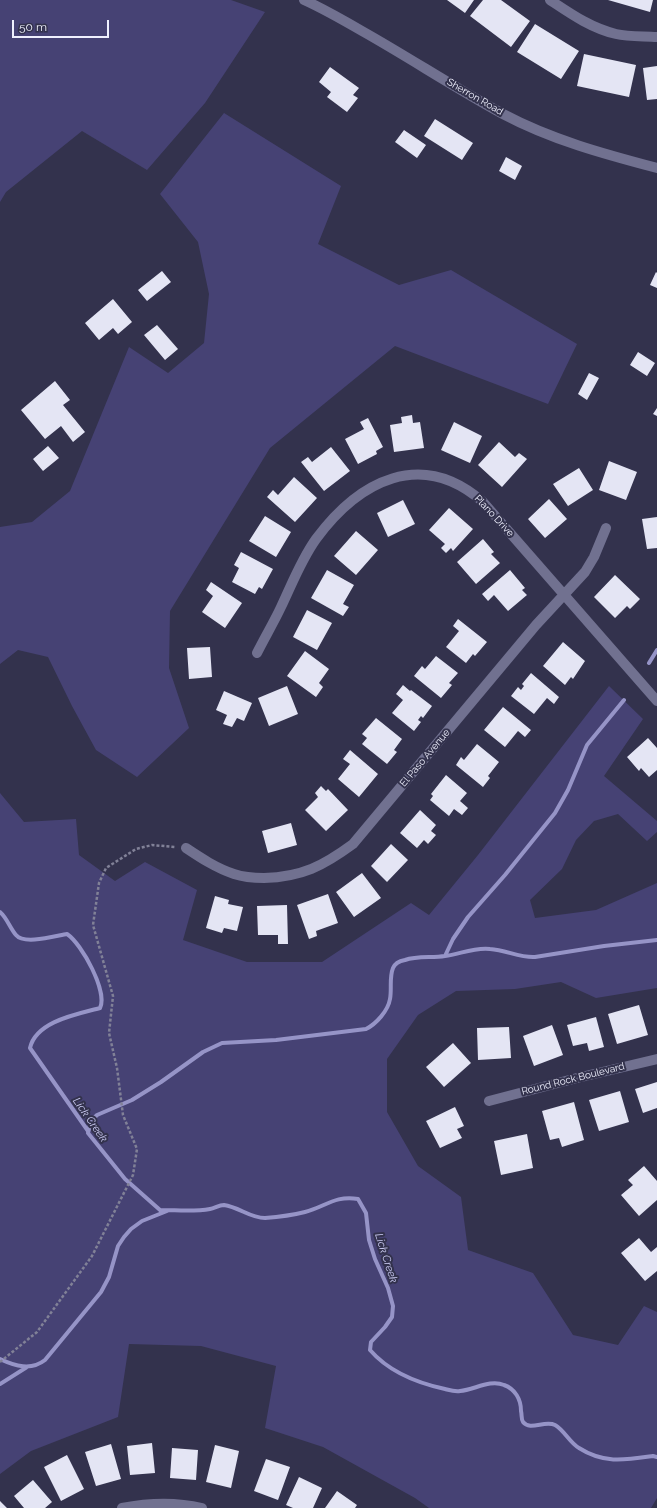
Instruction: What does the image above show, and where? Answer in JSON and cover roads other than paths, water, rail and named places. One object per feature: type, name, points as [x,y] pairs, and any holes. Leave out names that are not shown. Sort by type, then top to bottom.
[{"type":"street","name":"Sherron Road","points":[[304,0],[331,13],[384,43],[484,103],[538,131],[604,154],[657,168]]},
{"type":"street","points":[[550,0],[575,17],[597,28],[618,34],[657,37]]},
{"type":"street","name":"Plano Drive","points":[[257,653],[302,562],[315,540],[330,522],[354,500],[377,484],[392,478],[405,476],[435,476],[456,483],[483,502],[657,701]]},
{"type":"street","name":"El Paso Avenue","points":[[186,848],[210,864],[235,875],[257,878],[300,874],[335,857],[353,844],[486,685],[585,572],[594,558],[606,528]]},
{"type":"street","name":"Round Rock Boulevard","points":[[489,1101],[657,1059]]},
{"type":"street","points":[[122,1508],[138,1505],[202,1508]]},
{"type":"waterway","points":[[649,663],[657,650]]},
{"type":"waterway","points":[[445,956],[453,939],[468,917],[505,875],[555,813],[568,790],[587,745],[624,700]]},
{"type":"waterway","name":"Lick Creek","points":[[0,912],[5,917],[16,935],[20,938],[32,940],[67,934],[80,948],[97,980],[100,991],[100,1008],[70,1016],[49,1025],[40,1031],[30,1048],[88,1131]]},
{"type":"waterway","name":"Lick Creek","points":[[657,940],[604,946],[535,957],[484,949],[445,956],[414,958],[398,962],[393,968],[392,972],[389,1004],[384,1012],[370,1027],[366,1029],[276,1040],[222,1043],[203,1052],[161,1082],[132,1100],[97,1115],[91,1121],[88,1133],[125,1179],[160,1210],[198,1210],[210,1209],[224,1205],[260,1218],[265,1218],[305,1212],[336,1200],[350,1198],[358,1199],[366,1213],[369,1240],[375,1259],[388,1288],[393,1306],[392,1317],[371,1342],[370,1350],[386,1365],[414,1380],[450,1390],[465,1390],[493,1383],[504,1385],[517,1395],[520,1402],[522,1421],[526,1425],[555,1425],[576,1446],[597,1457],[615,1460],[653,1456],[657,1457]]},
{"type":"waterway","points":[[0,1359],[11,1364],[23,1366],[34,1365],[45,1360],[101,1292],[109,1277],[118,1246],[124,1237],[131,1229],[142,1221],[167,1211]]},
{"type":"waterway","points":[[0,1384],[27,1367]]}]
